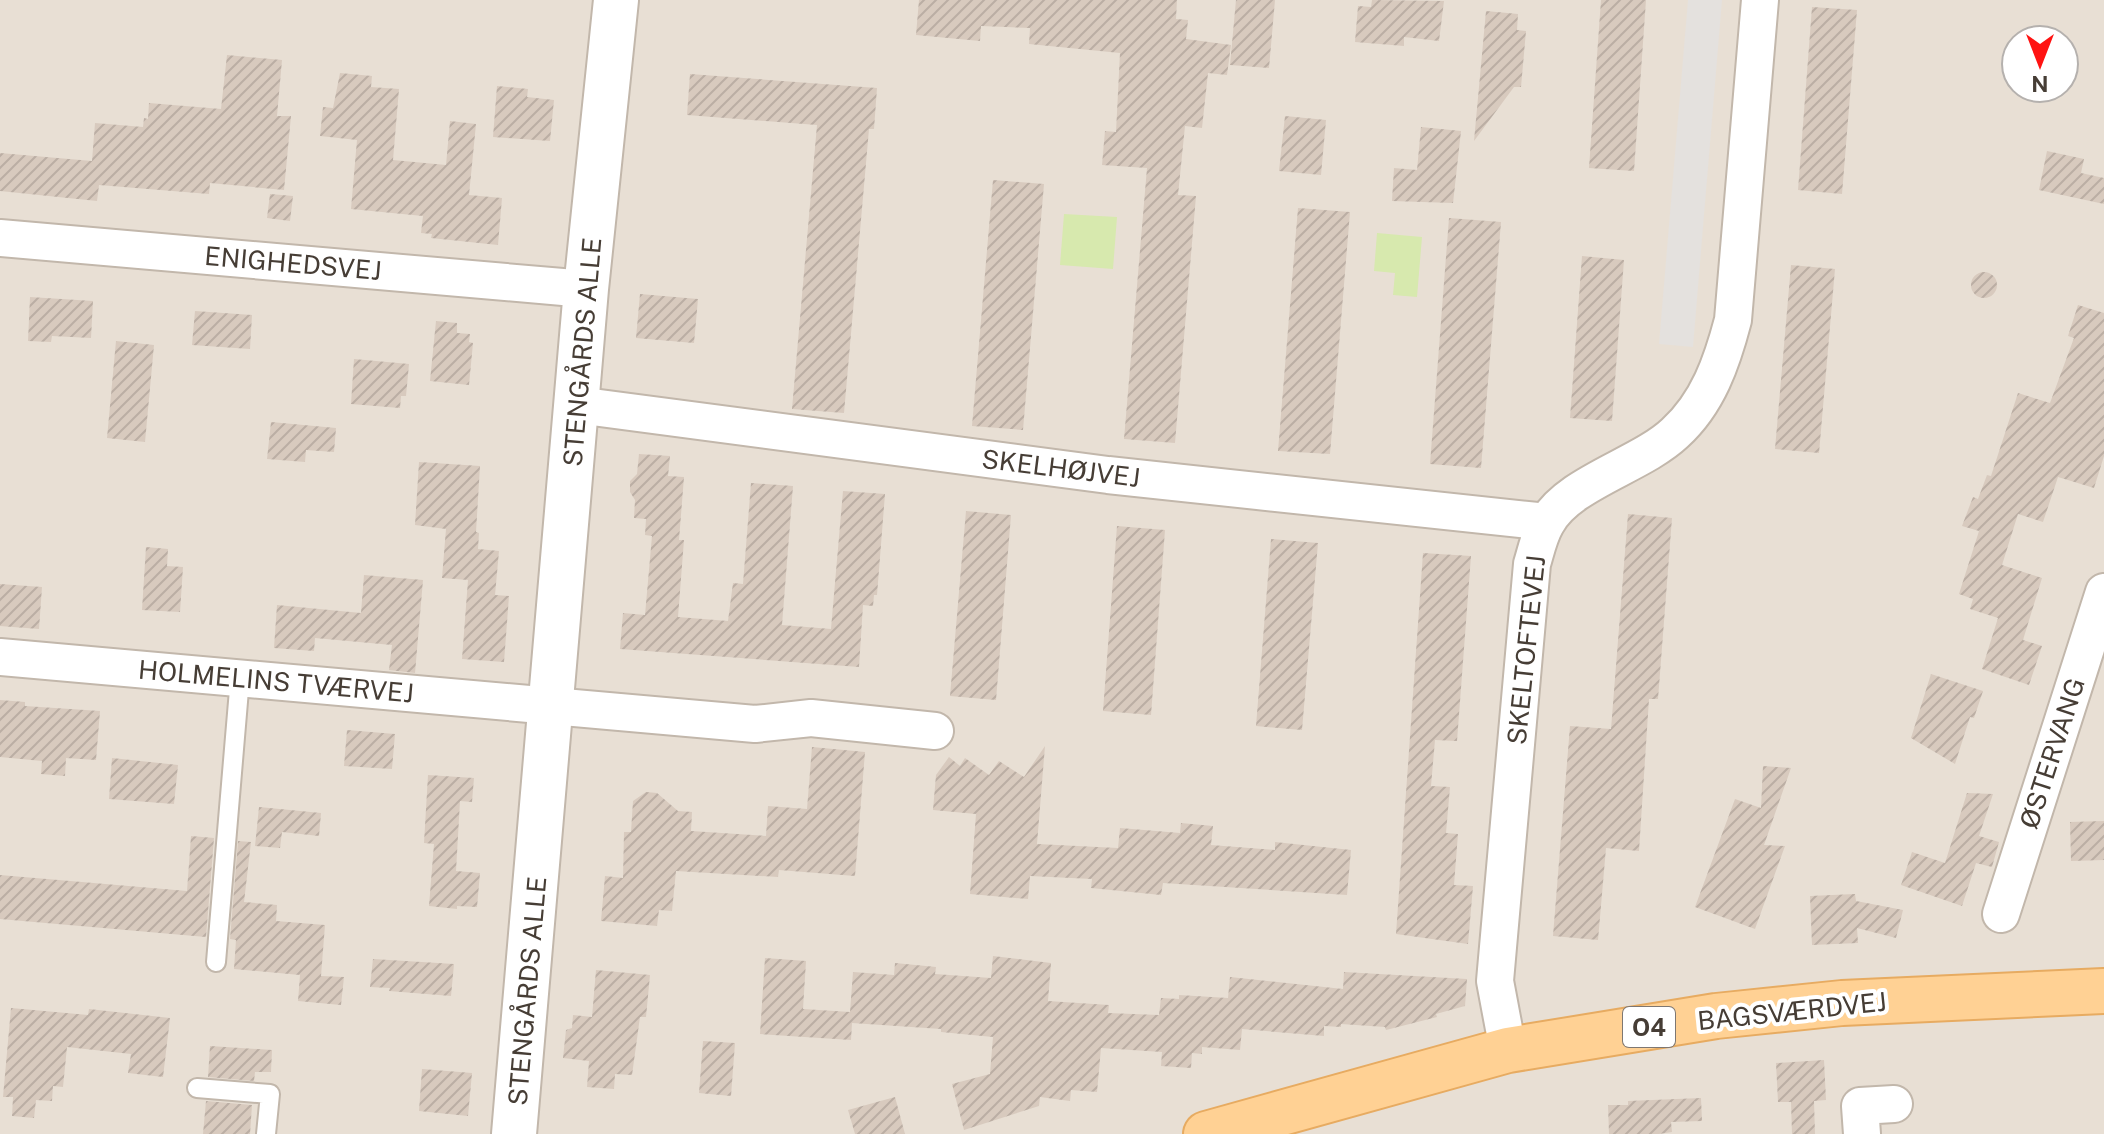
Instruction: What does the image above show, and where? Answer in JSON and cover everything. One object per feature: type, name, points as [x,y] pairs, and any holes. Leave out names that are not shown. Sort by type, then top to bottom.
[{"type":"main road","name":"BAGSVÆRDVEJ","points":[[1206,1134],[1508,1050],[1789,1007],[2104,991]]},
{"type":"street","name":"STENGÅRDS ALLE","points":[[514,1134],[586,289],[616,0]]},
{"type":"street","name":"SKELTOFTEVEJ","points":[[1508,1050],[1495,981],[1532,564],[1547,522],[1558,506],[1629,465],[1674,434],[1701,402],[1718,370],[1733,320],[1760,0]]},
{"type":"street","name":"ENIGHEDSVEJ","points":[[0,238],[586,289]]},
{"type":"street","name":"SKELHØJVEJ","points":[[577,405],[1108,475],[1547,522]]},
{"type":"street","name":"ØSTERVANG","points":[[2001,914],[2104,592]]},
{"type":"street","name":"HOLMELINS TVÆRVEJ","points":[[0,657],[551,704]]},
{"type":"street","points":[[551,704],[755,724],[811,718],[935,731]]},
{"type":"street","points":[[1862,1134],[1860,1106],[1894,1104]]},
{"type":"lane","points":[[216,962],[240,678]]},
{"type":"lane","points":[[197,1088],[270,1094],[266,1134]]},
{"type":"shaded area","points":[[0,0],[2104,0],[2104,1134],[0,1134]]},
{"type":"shaded area","points":[[1688,0],[1722,0],[1693,347],[1659,344]]},
{"type":"green space","points":[[1064,214],[1117,217],[1113,269],[1060,265]]},
{"type":"green space","points":[[1377,233],[1422,237],[1417,297],[1393,295],[1395,273],[1374,271]]},
{"type":"building","points":[[919,0],[1177,0],[1176,19],[1188,20],[1186,39],[1231,45],[1227,75],[1208,73],[1202,128],[1185,126],[1178,195],[1196,196],[1175,443],[1124,439],[1147,168],[1102,165],[1105,131],[1116,132],[1120,53],[1029,44],[1030,28],[981,26],[980,41],[916,35]]},
{"type":"building","points":[[1236,0],[1275,0],[1269,68],[1230,65]]},
{"type":"building","points":[[1372,0],[1444,1],[1439,41],[1404,37],[1404,46],[1355,42],[1358,6],[1371,7]]},
{"type":"building","points":[[1601,0],[1646,0],[1634,171],[1589,168]]},
{"type":"building","points":[[1812,7],[1857,10],[1842,194],[1798,190]]},
{"type":"building","points":[[1486,11],[1518,14],[1517,30],[1526,31],[1521,87],[1514,87],[1474,141]]},
{"type":"building","points":[[227,55],[282,60],[277,116],[291,116],[284,190],[210,183],[209,194],[99,185],[97,201],[0,191],[0,153],[92,161],[95,123],[143,127],[144,118],[148,119],[149,103],[221,109]]},
{"type":"building","points":[[340,73],[372,76],[371,87],[399,89],[393,160],[446,165],[450,121],[476,124],[469,195],[502,198],[498,245],[431,238],[432,234],[421,233],[423,216],[351,209],[357,140],[320,136],[323,107],[333,108]]},
{"type":"building","points":[[690,74],[877,88],[874,129],[869,129],[844,413],[792,409],[817,125],[687,115]]},
{"type":"building","points":[[497,86],[528,89],[527,97],[554,100],[550,141],[493,137]]},
{"type":"building","points":[[1285,116],[1326,120],[1321,175],[1279,171]]},
{"type":"building","points":[[1421,127],[1461,131],[1453,203],[1392,201],[1394,168],[1417,170]]},
{"type":"building","points":[[2047,151],[2084,159],[2081,173],[2104,178],[2104,204],[2039,190]]},
{"type":"building","points":[[993,180],[1044,184],[1023,430],[972,426]]},
{"type":"building","points":[[270,194],[293,196],[290,221],[267,218]]},
{"type":"building","points":[[1298,208],[1350,212],[1330,454],[1278,451]]},
{"type":"building","points":[[1449,218],[1501,222],[1481,468],[1430,464]]},
{"type":"building","points":[[1582,256],[1624,260],[1612,421],[1570,418]]},
{"type":"building","points":[[1791,265],[1835,269],[1819,453],[1775,449]]},
{"type":"building","points":[[1984,272],[1993,276],[1997,285],[1993,294],[1984,298],[1975,294],[1971,285],[1975,276]]},
{"type":"building","points":[[640,294],[698,299],[694,343],[636,338]]},
{"type":"building","points":[[30,297],[93,301],[91,338],[52,336],[51,342],[28,341]]},
{"type":"building","points":[[2078,305],[2104,313],[2104,456],[2094,488],[2058,477],[2043,522],[2018,514],[2002,565],[2042,578],[2023,640],[2042,646],[2029,685],[1982,669],[1998,618],[1970,609],[1973,599],[1959,594],[1979,531],[1962,526],[1973,497],[1978,499],[1987,475],[1991,476],[2018,393],[2050,403],[2074,338],[2068,336]]},
{"type":"building","points":[[195,311],[252,315],[250,349],[192,345]]},
{"type":"building","points":[[436,321],[457,323],[457,333],[470,334],[469,342],[473,343],[469,385],[430,381]]},
{"type":"building","points":[[116,341],[154,345],[145,442],[107,438]]},
{"type":"building","points":[[354,359],[409,364],[406,396],[401,396],[400,408],[351,404]]},
{"type":"building","points":[[271,422],[336,428],[334,452],[306,450],[305,462],[267,459]]},
{"type":"building","points":[[639,454],[670,456],[668,476],[684,477],[679,540],[684,540],[678,617],[728,621],[733,583],[743,584],[751,483],[793,486],[782,625],[831,629],[843,491],[885,494],[877,595],[874,595],[873,606],[863,605],[859,667],[620,649],[623,613],[645,615],[652,536],[645,535],[646,519],[634,518],[635,500],[630,492],[630,481],[637,474]]},
{"type":"building","points":[[419,462],[480,466],[476,532],[479,533],[478,549],[499,551],[495,595],[509,596],[504,662],[462,659],[468,580],[442,578],[446,529],[415,525]]},
{"type":"building","points":[[966,511],[1011,515],[996,700],[950,696]]},
{"type":"building","points":[[1628,514],[1672,518],[1658,699],[1649,699],[1639,851],[1606,848],[1598,940],[1553,936],[1570,726],[1611,729]]},
{"type":"building","points":[[1117,526],[1165,530],[1151,715],[1103,711]]},
{"type":"building","points":[[1271,539],[1318,543],[1302,730],[1256,726]]},
{"type":"building","points":[[146,547],[168,549],[167,566],[183,567],[180,612],[142,610]]},
{"type":"building","points":[[1423,553],[1471,556],[1457,741],[1435,740],[1431,786],[1450,787],[1446,833],[1458,834],[1454,885],[1473,886],[1468,944],[1396,934]]},
{"type":"building","points":[[364,575],[423,580],[415,673],[389,670],[392,645],[315,638],[314,651],[274,648],[277,605],[361,613]]},
{"type":"building","points":[[0,584],[42,587],[39,629],[0,626]]},
{"type":"building","points":[[1931,674],[1983,691],[1974,718],[1970,717],[1955,764],[1911,738]]},
{"type":"building","points":[[0,700],[25,702],[25,706],[100,711],[96,760],[66,758],[65,776],[41,774],[42,761],[0,757]]},
{"type":"building","points":[[347,730],[395,734],[392,769],[344,766]]},
{"type":"building","points":[[1045,746],[1037,844],[1118,848],[1120,828],[1180,833],[1181,823],[1213,826],[1211,845],[1275,850],[1275,842],[1351,850],[1347,895],[1163,883],[1161,895],[1091,888],[1092,879],[1030,876],[1028,899],[970,894],[976,814],[933,810],[936,775],[949,757],[960,766],[965,758],[989,775],[999,761],[1024,777]]},
{"type":"building","points":[[812,747],[865,752],[855,876],[779,870],[778,877],[676,871],[672,911],[659,910],[657,926],[601,921],[605,876],[623,878],[624,832],[631,832],[633,801],[646,792],[657,793],[678,811],[692,812],[691,831],[766,836],[768,806],[807,809]]},
{"type":"building","points":[[112,758],[178,765],[174,804],[109,799]]},
{"type":"building","points":[[1763,766],[1791,768],[1764,845],[1785,846],[1755,929],[1695,907],[1735,799],[1761,808]]},
{"type":"building","points":[[428,775],[474,778],[472,802],[460,801],[456,871],[480,873],[477,907],[457,906],[457,909],[429,906],[434,844],[424,843]]},
{"type":"building","points":[[1967,793],[1993,794],[1979,836],[1999,842],[1992,867],[1976,863],[1962,906],[1901,885],[1912,852],[1945,863]]},
{"type":"building","points":[[259,807],[321,813],[319,836],[282,832],[280,848],[255,846]]},
{"type":"building","points":[[2104,821],[2104,860],[2071,861],[2070,822]]},
{"type":"building","points":[[191,836],[214,838],[206,937],[0,919],[0,875],[187,891]]},
{"type":"building","points":[[238,841],[251,842],[244,902],[277,905],[276,921],[325,925],[321,976],[344,977],[341,1005],[298,1001],[300,975],[234,969],[236,940],[230,939]]},
{"type":"building","points":[[1855,894],[1856,901],[1903,910],[1896,938],[1857,928],[1858,943],[1812,945],[1810,896]]},
{"type":"building","points":[[993,956],[1051,963],[1048,1001],[1109,1005],[1108,1013],[1159,1015],[1161,998],[1179,999],[1179,995],[1228,998],[1230,977],[1343,989],[1344,972],[1467,979],[1465,1006],[1386,1030],[1385,1027],[1341,1024],[1341,1027],[1324,1026],[1324,1036],[1242,1029],[1240,1050],[1202,1047],[1202,1054],[1192,1053],[1191,1068],[1161,1066],[1162,1052],[1101,1048],[1097,1092],[1071,1090],[1070,1101],[1040,1097],[1039,1106],[964,1130],[952,1084],[990,1074],[993,1037],[941,1032],[941,1029],[852,1023],[851,1040],[760,1034],[765,958],[806,961],[803,1009],[850,1012],[853,972],[894,975],[895,963],[936,967],[935,974],[991,978]]},
{"type":"building","points":[[373,959],[454,964],[451,996],[370,987]]},
{"type":"building","points":[[596,970],[650,975],[646,1017],[640,1017],[632,1075],[615,1074],[614,1089],[587,1087],[589,1061],[563,1058],[566,1030],[572,1028],[573,1015],[592,1017]]},
{"type":"building","points":[[11,1008],[88,1015],[89,1009],[170,1018],[163,1077],[128,1073],[131,1054],[67,1047],[63,1087],[53,1086],[52,1101],[36,1100],[34,1118],[12,1116],[13,1097],[3,1097]]},
{"type":"building","points":[[703,1041],[735,1043],[731,1096],[699,1093]]},
{"type":"building","points":[[210,1046],[272,1050],[271,1072],[255,1072],[254,1081],[208,1077]]},
{"type":"building","points":[[1824,1060],[1826,1100],[1814,1101],[1815,1134],[1792,1134],[1791,1102],[1778,1102],[1776,1063]]},
{"type":"building","points":[[422,1069],[472,1073],[468,1116],[419,1111]]},
{"type":"building","points":[[895,1097],[905,1134],[855,1134],[848,1110]]},
{"type":"building","points":[[1701,1098],[1702,1121],[1671,1122],[1672,1132],[1659,1134],[1609,1134],[1608,1105],[1628,1105],[1628,1101]]},
{"type":"building","points":[[206,1101],[252,1105],[250,1134],[203,1134]]}]
